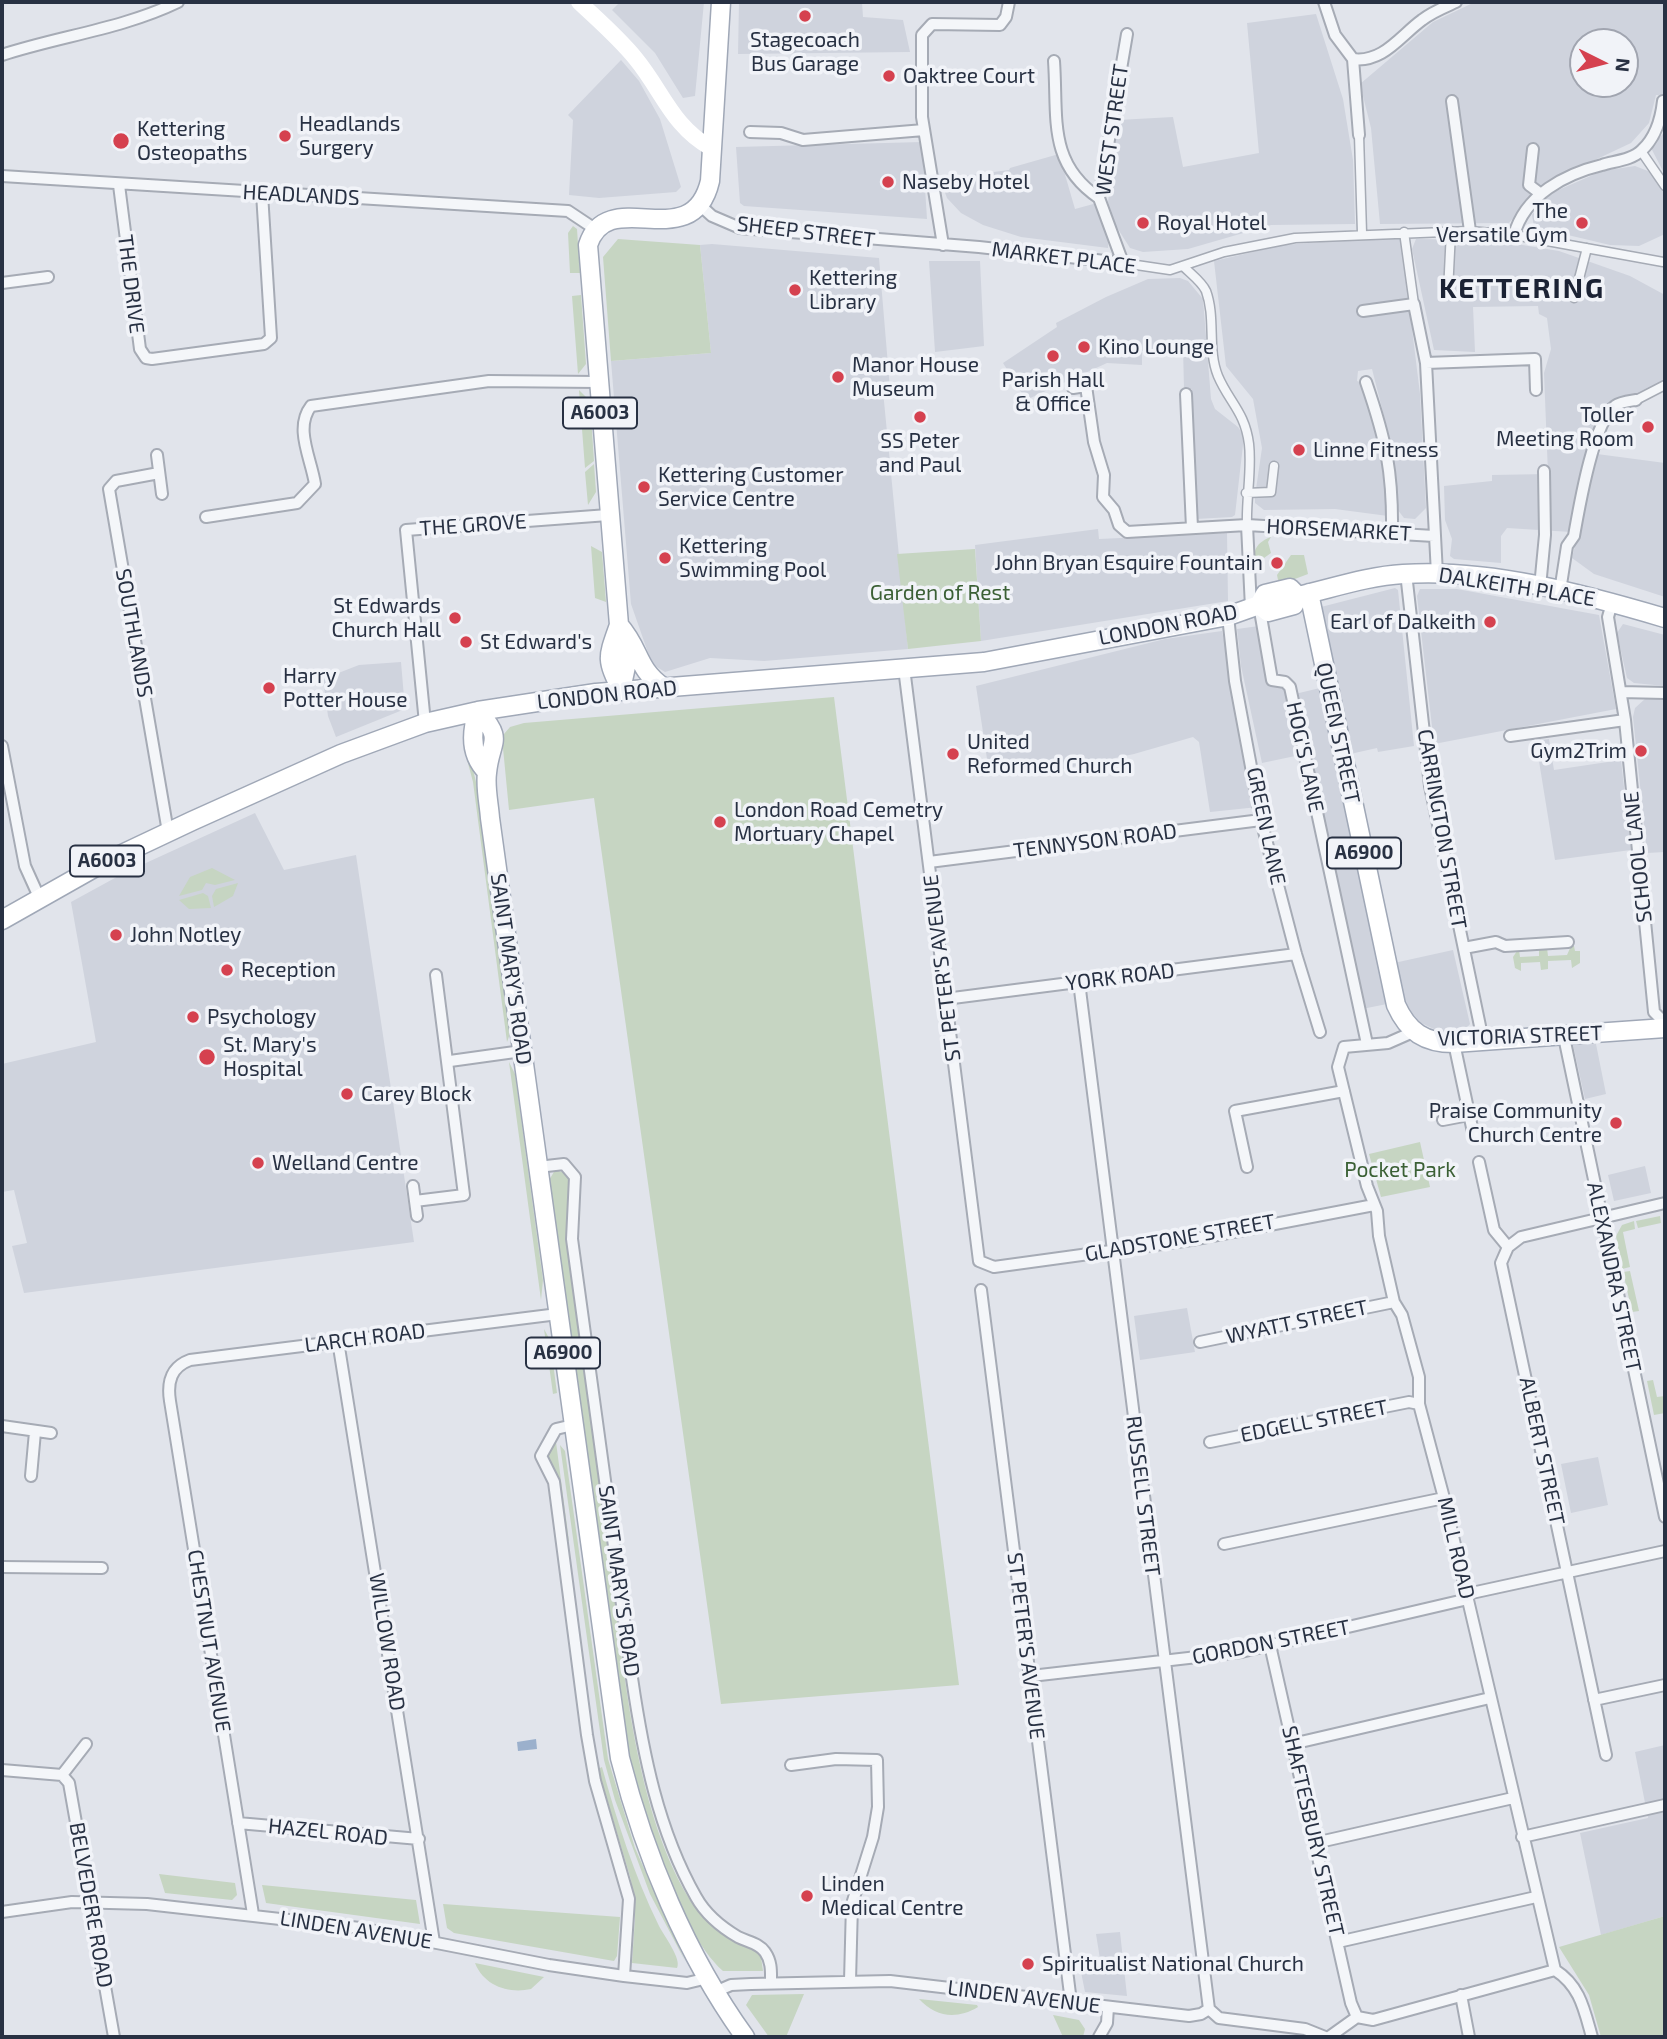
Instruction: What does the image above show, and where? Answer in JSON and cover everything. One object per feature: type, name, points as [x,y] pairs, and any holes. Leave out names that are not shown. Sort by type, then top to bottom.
[{"type":"main road","points":[[579,2],[636,59],[676,121],[691,136],[711,148]]},
{"type":"main road","points":[[595,229],[612,219],[684,216],[701,206],[710,181],[721,2]]},
{"type":"main road","name":"A6003","points":[[595,229],[588,244],[588,260],[608,515],[628,657],[621,691]]},
{"type":"main road","name":"DALKEITH PLACE","points":[[1422,574],[1560,590],[1665,618]]},
{"type":"main road","name":"HORSEMARKET","points":[[1255,607],[1265,594],[1290,588],[1304,595],[1422,574]]},
{"type":"main road","name":"QUEEN STREET","points":[[1304,595],[1396,1005],[1413,1032]]},
{"type":"main road","name":"LONDON ROAD","points":[[2,920],[39,897],[168,832],[341,754],[425,723],[478,711],[587,694],[984,662],[1227,616],[1255,607]]},
{"type":"main road","name":"A6003","points":[[609,664],[609,653],[623,629]]},
{"type":"main road","name":"A6003","points":[[623,629],[635,645],[645,675],[663,687]]},
{"type":"main road","points":[[587,694],[609,664],[621,691]]},
{"type":"main road","name":"SAINT MARY'S ROAD","points":[[478,711],[494,732],[494,748],[487,772],[522,1051],[620,1758],[650,1854],[675,1913],[712,1985],[745,2037]]},
{"type":"main road","name":"VICTORIA STREET","points":[[1413,1032],[1435,1043],[1454,1043],[1564,1037],[1665,1025]]},
{"type":"street","points":[[2,55],[101,29],[156,12],[178,2]]},
{"type":"street","points":[[943,245],[924,130],[922,35],[932,24],[1000,25],[1006,18],[1009,2]]},
{"type":"street","points":[[1324,2],[1335,35],[1353,59],[1362,233]]},
{"type":"street","points":[[1353,59],[1366,61],[1378,57],[1424,18],[1456,2]]},
{"type":"street","name":"WEST STREET","points":[[1123,264],[1099,198],[1127,34]]},
{"type":"street","points":[[1054,61],[1058,144],[1083,187],[1099,198]]},
{"type":"street","points":[[1514,234],[1518,220],[1541,194],[1587,169],[1627,159],[1642,151],[1657,127],[1663,101]]},
{"type":"street","points":[[1452,102],[1470,231]]},
{"type":"street","points":[[750,132],[781,133],[803,140],[924,130]]},
{"type":"street","points":[[1533,149],[1529,185],[1541,194]]},
{"type":"street","points":[[1642,151],[1665,186]]},
{"type":"street","name":"HEADLANDS","points":[[2,176],[568,211],[595,229]]},
{"type":"street","name":"THE DRIVE","points":[[119,185],[140,349],[146,358],[152,359],[264,344],[271,338],[262,192]]},
{"type":"street","name":"SHEEP STREET","points":[[701,206],[712,216],[740,228],[943,245]]},
{"type":"street","name":"MARKET PLACE","points":[[943,245],[1123,264],[1154,270],[1184,267],[1224,252],[1295,238],[1362,233],[1470,231],[1514,234],[1664,263]]},
{"type":"street","points":[[1404,232],[1426,363],[1436,518],[1434,536]]},
{"type":"street","points":[[1448,292],[1451,232]]},
{"type":"street","points":[[1574,298],[1587,248]]},
{"type":"street","points":[[1184,267],[1205,288],[1210,306],[1212,353],[1219,377],[1242,413],[1249,446],[1247,525],[1255,607]]},
{"type":"street","points":[[2,283],[48,277]]},
{"type":"street","points":[[1363,311],[1414,304]]},
{"type":"street","points":[[1426,363],[1535,359],[1536,390]]},
{"type":"street","points":[[206,517],[297,503],[303,499],[315,484],[308,448],[303,438],[304,414],[311,406],[489,382],[598,382]]},
{"type":"street","points":[[1366,382],[1384,436],[1393,485],[1392,534]]},
{"type":"street","points":[[1560,590],[1567,546],[1574,536],[1591,458],[1610,412],[1615,405],[1636,400],[1665,385]]},
{"type":"street","name":"HORSEMARKET","points":[[1073,387],[1086,386],[1094,442],[1104,475],[1103,496],[1114,510],[1119,525],[1127,532],[1247,525],[1434,536],[1422,574]]},
{"type":"street","points":[[1186,394],[1192,528]]},
{"type":"street","points":[[157,455],[162,494]]},
{"type":"street","points":[[1246,493],[1271,492],[1274,466]]},
{"type":"street","points":[[1540,587],[1545,535],[1544,471]]},
{"type":"street","name":"SOUTHLANDS","points":[[159,473],[116,481],[109,489],[168,832]]},
{"type":"street","name":"THE GROVE","points":[[425,723],[407,530],[608,515]]},
{"type":"street","name":"CARRINGTON STREET","points":[[1422,574],[1430,786],[1480,1026],[1480,1042]]},
{"type":"street","name":"SCHOOL LANE","points":[[1612,603],[1608,617],[1625,720],[1654,1012],[1665,1025]]},
{"type":"street","name":"HOG'S LANE","points":[[1255,607],[1272,680],[1284,682],[1290,687],[1367,1044]]},
{"type":"street","name":"GREEN LANE","points":[[1227,616],[1235,681],[1261,820],[1296,954],[1320,1032]]},
{"type":"street","name":"ST PETER'S AVENUE","points":[[904,668],[975,1232],[979,1261],[985,1266]]},
{"type":"street","points":[[1621,692],[1665,693]]},
{"type":"street","points":[[1510,736],[1625,720]]},
{"type":"street","points":[[2,746],[25,866],[39,897]]},
{"type":"street","name":"TENNYSON ROAD","points":[[929,862],[1261,820]]},
{"type":"street","points":[[1464,948],[1496,942],[1505,946],[1569,942]]},
{"type":"street","name":"YORK ROAD","points":[[945,999],[1296,954]]},
{"type":"street","points":[[415,1201],[464,1195],[450,1061],[436,975]]},
{"type":"street","name":"RUSSELL STREET","points":[[1079,982],[1209,2009]]},
{"type":"street","name":"VICTORIA STREET","points":[[1340,1052],[1344,1047],[1388,1043],[1413,1032]]},
{"type":"street","name":"ALEXANDRA STREET","points":[[1564,1037],[1665,1517]]},
{"type":"street","points":[[1454,1043],[1474,1137]]},
{"type":"street","points":[[450,1061],[522,1051]]},
{"type":"street","name":"MILL ROAD","points":[[1340,1052],[1338,1067],[1360,1163],[1374,1205],[1394,1302],[1402,1315],[1419,1377],[1419,1404],[1444,1498],[1536,1897],[1555,1970],[1569,1979],[1581,1998],[1592,2037]]},
{"type":"street","points":[[1247,1167],[1235,1111],[1344,1091]]},
{"type":"street","points":[[1443,1120],[1469,1115]]},
{"type":"street","points":[[1479,1162],[1494,1230],[1508,1247],[1521,1237],[1665,1203]]},
{"type":"street","name":"SAINT MARY'S ROAD","points":[[538,1167],[564,1164],[575,1177],[571,1225],[574,1252],[632,1678],[653,1787],[669,1838],[697,1899],[719,1925],[761,1947],[770,1961],[771,1983]]},
{"type":"street","points":[[413,1186],[417,1216]]},
{"type":"street","name":"GLADSTONE STREET","points":[[985,1266],[1112,1251],[1374,1205]]},
{"type":"street","name":"ALBERT STREET","points":[[1508,1247],[1501,1265],[1606,1755]]},
{"type":"street","name":"ST PETER'S AVENUE","points":[[981,1290],[1071,2002]]},
{"type":"street","name":"WYATT STREET","points":[[1200,1342],[1394,1302]]},
{"type":"street","name":"LARCH ROAD","points":[[175,1369],[190,1360],[558,1314]]},
{"type":"street","name":"WILLOW ROAD","points":[[338,1341],[434,1942]]},
{"type":"street","name":"CHESTNUT AVENUE","points":[[175,1369],[168,1386],[170,1401],[253,1914]]},
{"type":"street","name":"EDGELL STREET","points":[[1210,1442],[1409,1402],[1419,1404]]},
{"type":"street","points":[[573,1425],[556,1429],[541,1456],[554,1482],[595,1781],[626,1880],[629,1918],[624,1976]]},
{"type":"street","points":[[2,1426],[51,1433]]},
{"type":"street","points":[[31,1476],[35,1432]]},
{"type":"street","points":[[1224,1544],[1444,1498]]},
{"type":"street","name":"GORDON STREET","points":[[1031,1676],[1219,1655],[1270,1645],[1568,1571],[1665,1551]]},
{"type":"street","points":[[2,1567],[102,1568]]},
{"type":"street","name":"SHAFTESBURY STREET","points":[[1270,1645],[1357,2017]]},
{"type":"street","points":[[1594,1700],[1665,1685]]},
{"type":"street","points":[[1292,1744],[1490,1698]]},
{"type":"street","points":[[2,1770],[62,1775],[86,1744]]},
{"type":"street","points":[[791,1765],[836,1759],[877,1760],[878,1807],[873,1837],[852,1904],[850,1981]]},
{"type":"street","name":"BELVEDERE ROAD","points":[[62,1775],[69,1783],[114,2037]]},
{"type":"street","points":[[1315,1843],[1513,1798]]},
{"type":"street","points":[[1522,1837],[1665,1805]]},
{"type":"street","name":"HAZEL ROAD","points":[[238,1823],[419,1839]]},
{"type":"street","points":[[1338,1942],[1536,1897]]},
{"type":"street","name":"LINDEN AVENUE","points":[[2,1912],[91,1901],[253,1914],[360,1928],[549,1965],[624,1976],[731,1986],[890,1981],[1189,2016],[1209,2009],[1219,2018],[1305,2029],[1327,2037],[1357,2017]]},
{"type":"street","points":[[1357,2017],[1373,2020],[1555,1970]]},
{"type":"street","points":[[1461,1995],[1469,2037]]},
{"type":"street","points":[[1100,2037],[1107,2023],[1108,2007]]},
{"type":"shaded area","points":[[620,2],[704,2],[695,96],[683,98],[655,53],[612,10]]},
{"type":"shaded area","points":[[739,2],[862,2],[863,17],[903,20],[910,52],[738,54]]},
{"type":"shaded area","points":[[1475,2],[1665,2],[1665,95],[1656,95],[1649,123],[1631,143],[1544,184],[1509,223],[1380,224],[1371,128],[1360,84],[1433,22]]},
{"type":"shaded area","points":[[1316,14],[1343,99],[1353,160],[1355,224],[1271,225],[1188,249],[1143,252],[1130,248],[1116,226],[1108,202],[1118,120],[1173,117],[1183,167],[1259,153],[1247,23]]},
{"type":"shaded area","points":[[621,60],[639,81],[660,119],[681,187],[676,192],[599,198],[569,195],[573,120],[568,115]]},
{"type":"shaded area","points":[[1665,132],[1665,175],[1650,146]]},
{"type":"shaded area","points":[[922,142],[927,219],[744,206],[740,203],[736,147]]},
{"type":"shaded area","points":[[1059,154],[1075,209],[1097,203],[1109,228],[1108,248],[1021,237],[983,225],[961,213],[947,198],[940,179],[1009,170]]},
{"type":"shaded area","points":[[1635,166],[1648,171],[1663,189],[1665,234],[1639,246],[1610,245],[1534,227],[1532,215],[1547,195],[1602,171]]},
{"type":"shaded area","points":[[1359,239],[1401,239],[1420,394],[1426,508],[1415,519],[1404,518],[1397,509],[1393,452],[1372,369],[1358,371],[1357,381],[1363,383],[1380,436],[1389,495],[1388,516],[1335,509],[1264,510],[1255,503],[1262,448],[1253,399],[1226,366],[1214,261],[1283,245]]},
{"type":"shaded area","points":[[1416,239],[1492,240],[1559,251],[1630,276],[1665,295],[1665,379],[1636,397],[1611,402],[1602,419],[1571,532],[1507,528],[1501,536],[1501,563],[1454,559],[1450,556],[1452,539],[1445,520],[1444,486],[1492,481],[1492,475],[1548,474],[1544,373],[1551,349],[1547,318],[1539,314],[1538,306],[1473,307],[1475,352],[1434,350],[1412,249]]},
{"type":"shaded area","points":[[700,245],[879,258],[890,389],[883,391],[908,649],[764,661],[710,658],[665,672],[652,664],[631,604],[611,361],[711,353]]},
{"type":"shaded area","points":[[929,261],[980,261],[984,346],[935,352]]},
{"type":"shaded area","points":[[1180,278],[1188,281],[1203,299],[1211,399],[1215,409],[1238,427],[1244,436],[1235,515],[1232,517],[1196,519],[1192,389],[1184,389],[1183,347],[1142,351],[1142,365],[1107,363],[1026,400],[1003,363],[1057,327],[1056,323],[1106,297],[1148,279]]},
{"type":"shaded area","points":[[1597,454],[1665,463],[1665,597],[1594,574],[1572,558]]},
{"type":"shaded area","points":[[1098,529],[1099,539],[1227,533],[1228,601],[981,641],[975,545]]},
{"type":"shaded area","points":[[1395,588],[1398,590],[1414,746],[1378,752],[1377,748],[1350,754],[1321,607]]},
{"type":"shaded area","points":[[1420,589],[1457,589],[1599,615],[1616,709],[1434,744],[1417,596]]},
{"type":"shaded area","points":[[1623,624],[1665,635],[1665,686],[1634,683],[1627,678],[1617,633]]},
{"type":"shaded area","points":[[1259,626],[1268,682],[1286,688],[1300,755],[1262,763],[1241,666],[1237,629]]},
{"type":"shaded area","points":[[1222,631],[1258,807],[1210,812],[1199,742],[1193,737],[1134,754],[1063,769],[1060,761],[989,772],[976,686],[1165,639]]},
{"type":"shaded area","points":[[401,662],[405,709],[336,737],[328,716],[323,679],[359,665]]},
{"type":"shaded area","points":[[1320,688],[1387,1004],[1362,1009],[1295,694]]},
{"type":"shaded area","points":[[1646,698],[1665,698],[1665,852],[1647,853],[1633,717],[1635,708]]},
{"type":"shaded area","points":[[1541,737],[1541,740],[1549,739],[1554,770],[1621,760],[1631,850],[1555,860],[1536,738]]},
{"type":"shaded area","name":"St. Mary's Hospital","points":[[255,813],[284,870],[356,855],[414,1242],[24,1293],[12,1246],[27,1243],[14,1190],[2,1192],[2,1064],[96,1042],[71,902],[124,873]]},
{"type":"shaded area","points":[[1453,950],[1470,1024],[1464,1031],[1438,1031],[1415,1020],[1409,1011],[1394,963]]},
{"type":"shaded area","points":[[1596,1044],[1606,1094],[1585,1099],[1573,1045]]},
{"type":"shaded area","points":[[1645,1166],[1651,1193],[1614,1201],[1608,1175]]},
{"type":"shaded area","points":[[1187,1308],[1195,1352],[1140,1360],[1134,1316]]},
{"type":"shaded area","points":[[1598,1457],[1608,1505],[1571,1513],[1561,1464]]},
{"type":"shaded area","points":[[1665,1745],[1665,1916],[1601,1935],[1580,1833],[1648,1818],[1635,1752]]},
{"type":"shaded area","points":[[1120,1932],[1127,1996],[1085,1992],[1079,1962],[1100,1959],[1096,1934]]},
{"type":"green space","points":[[573,226],[577,229],[580,273],[570,273],[568,233]]},
{"type":"green space","points":[[618,239],[700,245],[711,353],[611,361],[603,257]]},
{"type":"green space","points":[[581,295],[586,364],[578,374],[572,296]]},
{"type":"green space","points":[[579,390],[590,401],[594,461],[585,468]]},
{"type":"green space","points":[[594,464],[596,492],[588,505],[585,472]]},
{"type":"green space","points":[[1271,537],[1268,542],[1271,553],[1264,558],[1261,572],[1254,573],[1255,551],[1260,543]]},
{"type":"green space","points":[[591,546],[602,552],[606,602],[595,598]]},
{"type":"green space","name":"Garden of Rest","points":[[975,549],[981,641],[908,649],[897,554]]},
{"type":"green space","points":[[1291,555],[1304,555],[1308,574],[1279,585],[1277,575]]},
{"type":"green space","points":[[834,697],[959,1685],[721,1704],[594,798],[509,810],[504,734],[510,727],[524,723]]},
{"type":"green space","points":[[465,752],[469,753],[476,782],[511,1031],[507,1042],[473,782]]},
{"type":"green space","points":[[212,868],[235,880],[215,885],[206,883],[202,890],[179,896],[190,877]]},
{"type":"green space","points":[[238,883],[233,896],[214,907],[212,896],[216,889]]},
{"type":"green space","points":[[203,893],[208,896],[211,908],[189,909],[179,900]]},
{"type":"green space","points":[[1571,946],[1574,946],[1575,951],[1580,951],[1580,963],[1572,968],[1571,960],[1548,961],[1548,969],[1541,970],[1540,962],[1521,963],[1521,971],[1515,968],[1513,957],[1519,950],[1520,957],[1539,956],[1539,948],[1547,948],[1548,956],[1567,955]]},
{"type":"green space","points":[[509,1062],[515,1074],[543,1280],[541,1300]]},
{"type":"green space","name":"Pocket Park","points":[[1420,1142],[1430,1187],[1381,1197],[1369,1154]]},
{"type":"green space","points":[[555,1170],[565,1173],[570,1182],[566,1239],[627,1694],[645,1786],[674,1870],[694,1906],[715,1928],[757,1952],[761,1957],[763,1971],[723,1971],[689,1925],[661,1863],[631,1766],[624,1739],[548,1182]]},
{"type":"green space","points":[[1660,1216],[1661,1223],[1638,1228],[1636,1221]]},
{"type":"green space","points":[[1634,1221],[1635,1229],[1623,1232],[1630,1267],[1622,1269],[1616,1236],[1622,1225]]},
{"type":"green space","points":[[1630,1271],[1639,1311],[1632,1312],[1623,1272]]},
{"type":"green space","points":[[544,1329],[550,1340],[557,1393],[553,1394]]},
{"type":"green space","points":[[1653,1380],[1657,1397],[1665,1396],[1665,1413],[1654,1415],[1647,1381]]},
{"type":"green space","points":[[556,1442],[569,1541],[566,1541],[557,1474],[547,1461],[546,1453]]},
{"type":"green space","points":[[560,1445],[565,1451],[608,1759],[635,1848],[685,1961],[650,1894],[615,1800],[604,1760]]},
{"type":"green space","points":[[602,1767],[634,1868],[659,1926],[675,1953],[677,1968],[632,1963],[635,1918],[631,1880],[598,1769]]},
{"type":"green space","points":[[159,1874],[235,1883],[237,1895],[232,1900],[165,1893]]},
{"type":"green space","points":[[262,1885],[416,1900],[420,1924],[266,1903]]},
{"type":"green space","points":[[443,1904],[620,1917],[617,1956],[614,1961],[454,1933],[447,1928]]},
{"type":"green space","points":[[1665,1916],[1665,2037],[1601,2037],[1589,1995],[1559,1947]]},
{"type":"green space","points":[[475,1963],[544,1977],[531,1989],[506,1989],[491,1983]]},
{"type":"green space","points":[[804,1994],[786,2037],[769,2037],[746,2005],[752,1995]]},
{"type":"green space","points":[[919,1999],[978,2007],[962,2014],[947,2015],[932,2010]]},
{"type":"green space","points":[[1053,2015],[1079,2020],[1085,2029],[1083,2037],[1063,2037]]},
{"type":"water","points":[[536,1739],[537,1749],[518,1751],[517,1742]]},
{"type":"place","name":"Stagecoach Bus Garage","points":[[805,16]]},
{"type":"place","name":"Oaktree Court","points":[[889,76]]},
{"type":"place","name":"Headlands Surgery","points":[[285,136]]},
{"type":"place","name":"Kettering Osteopaths","points":[[121,141]]},
{"type":"place","name":"Naseby Hotel","points":[[888,182]]},
{"type":"place","name":"Royal Hotel","points":[[1143,223]]},
{"type":"place","name":"The Versatile Gym","points":[[1582,223]]},
{"type":"place","name":"Kettering Library","points":[[795,290]]},
{"type":"place","name":"Kino Lounge","points":[[1084,347]]},
{"type":"place","name":"Parish Hall & Office","points":[[1053,356]]},
{"type":"place","name":"Manor House Museum","points":[[838,377]]},
{"type":"place","name":"SS Peter and Paul","points":[[920,417]]},
{"type":"place","name":"Toller Meeting Room","points":[[1648,427]]},
{"type":"place","name":"Linne Fitness","points":[[1299,450]]},
{"type":"place","name":"Kettering Customer Service Centre","points":[[644,487]]},
{"type":"place","name":"Kettering Swimming Pool","points":[[665,558]]},
{"type":"place","name":"John Bryan Esquire Fountain","points":[[1277,563]]},
{"type":"place","name":"St Edwards Church Hall","points":[[455,618]]},
{"type":"place","name":"Earl of Dalkeith","points":[[1490,622]]},
{"type":"place","name":"St Edward's","points":[[466,642]]},
{"type":"place","name":"Harry Potter House","points":[[269,688]]},
{"type":"place","name":"Gym2Trim","points":[[1641,751]]},
{"type":"place","name":"United Reformed Church","points":[[953,754]]},
{"type":"place","name":"London Road Cemetry Mortuary Chapel","points":[[720,822]]},
{"type":"place","name":"John Notley","points":[[116,935]]},
{"type":"place","name":"Reception","points":[[227,970]]},
{"type":"place","name":"Psychology","points":[[193,1017]]},
{"type":"place","name":"St. Mary's Hospital","points":[[207,1057]]},
{"type":"place","name":"Carey Block","points":[[347,1094]]},
{"type":"place","name":"Praise Community Church Centre","points":[[1616,1123]]},
{"type":"place","name":"Welland Centre","points":[[258,1163]]},
{"type":"place","name":"Linden Medical Centre","points":[[807,1896]]},
{"type":"place","name":"Spiritualist National Church","points":[[1028,1964]]},
{"type":"district","name":"KETTERING","points":[[1522,289]]}]
